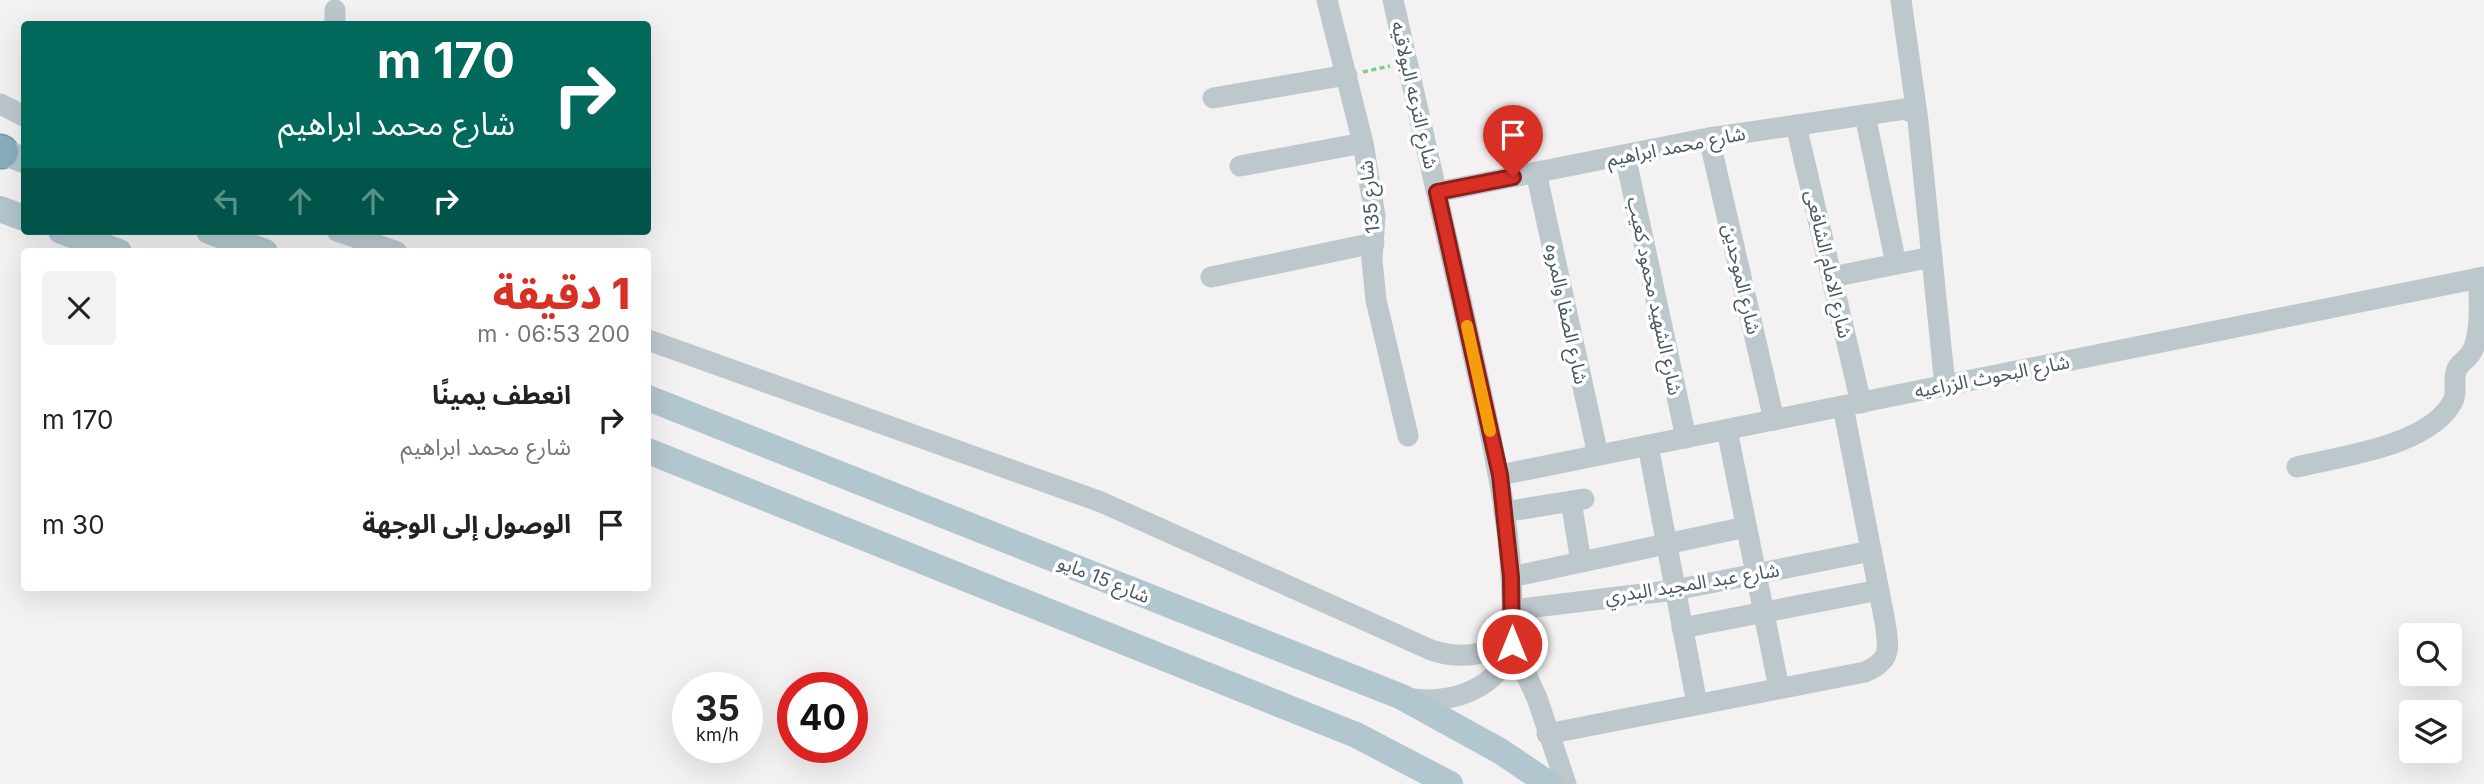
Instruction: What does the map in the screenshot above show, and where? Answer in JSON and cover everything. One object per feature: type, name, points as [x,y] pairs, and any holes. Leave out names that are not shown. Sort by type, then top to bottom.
[{"type":"main road","points":[[0,209],[21,217]]},
{"type":"main road","points":[[72,235],[107,248]]},
{"type":"main road","points":[[221,235],[255,248]]},
{"type":"main road","name":"شارع 15 مايو","points":[[651,399],[1402,697],[1500,751],[1549,784]]},
{"type":"main road","points":[[651,452],[1356,735],[1451,784]]},
{"type":"street","name":"شارع 135","points":[[1328,0],[1363,143],[1374,216],[1376,300],[1408,436]]},
{"type":"street","name":"شارع الترعه البولاقيه","points":[[1393,0],[1500,475],[1511,577],[1512,641],[1537,698],[1566,784]]},
{"type":"street","points":[[1901,0],[1945,386]]},
{"type":"street","points":[[1213,98],[1347,75]]},
{"type":"street","points":[[0,104],[21,114]]},
{"type":"street","name":"شارع محمد ابراهيم","points":[[1437,192],[1709,138],[1905,109],[1915,114]]},
{"type":"street","points":[[1865,115],[1896,264]]},
{"type":"street","name":"شارع الامام الشافعى","points":[[1779,688],[1865,672],[1881,664],[1887,655],[1888,641],[1871,551],[1832,277],[1796,125]]},
{"type":"street","name":"شارع الموحدين","points":[[1709,138],[1774,420]]},
{"type":"street","points":[[1240,166],[1363,143]]},
{"type":"street","name":"شارع الشهيد محمود كعيب","points":[[1625,155],[1686,438]]},
{"type":"street","name":"شارع الصفا والمروه","points":[[1536,172],[1598,456]]},
{"type":"street","points":[[348,235],[386,248]]},
{"type":"street","points":[[1211,277],[1374,243]]},
{"type":"street","points":[[1832,277],[1932,257]]},
{"type":"street","points":[[2297,467],[2397,442],[2420,432],[2440,416],[2455,394],[2457,369],[2473,351],[2481,278]]},
{"type":"street","name":"شارع البحوث الزراعيه","points":[[1500,475],[2481,278]]},
{"type":"street","points":[[651,341],[1101,502],[1430,650],[1451,656],[1473,656],[1512,641]]},
{"type":"street","points":[[1547,734],[1779,688],[1727,430]]},
{"type":"street","points":[[1648,445],[1697,704]]},
{"type":"street","points":[[1504,512],[1577,500],[1581,562]]},
{"type":"street","points":[[1511,577],[1746,527]]},
{"type":"street","name":"شارع عبد المجيد البدري","points":[[1512,610],[1675,590],[1871,551]]},
{"type":"street","points":[[1682,628],[1879,590]]},
{"type":"street","points":[[1402,697],[1436,701],[1468,693],[1496,673],[1512,641]]},
{"type":"path","points":[[1347,75],[1408,63]]},
{"type":"slow traffic","points":[[1467,326],[1490,431]]},
{"type":"route","points":[[1512,644],[1511,577],[1500,475],[1437,192],[1513,177]]}]
